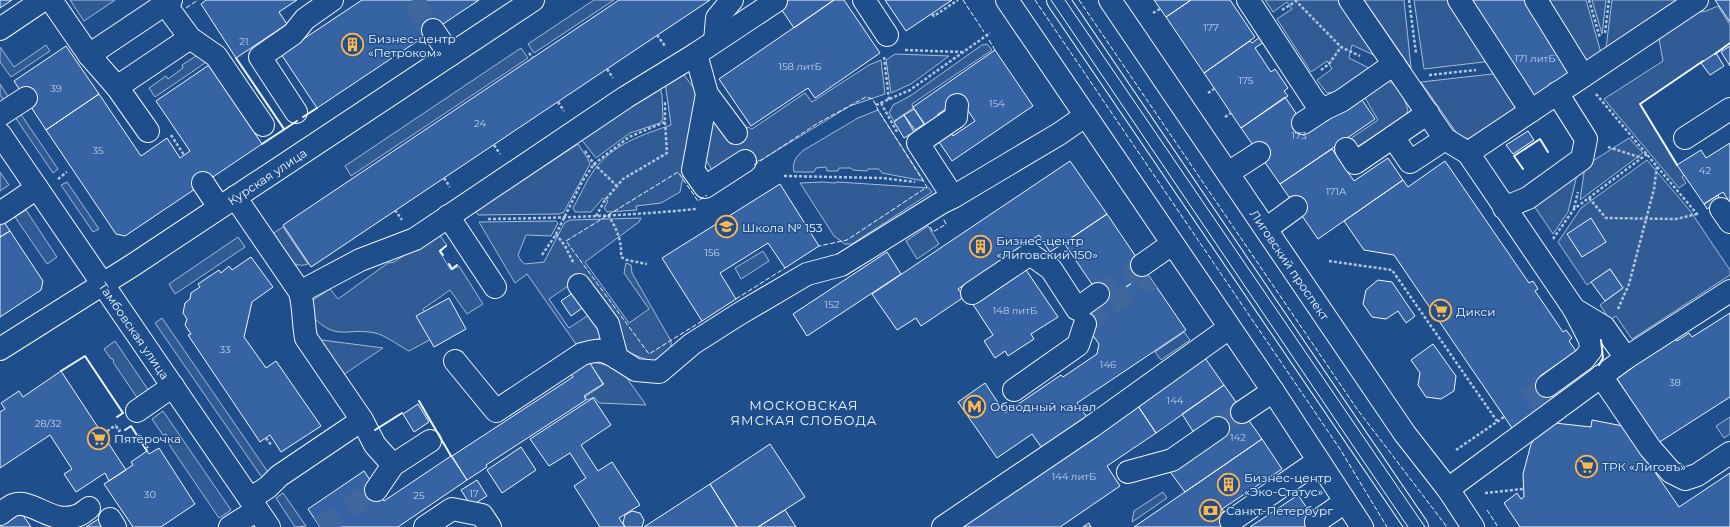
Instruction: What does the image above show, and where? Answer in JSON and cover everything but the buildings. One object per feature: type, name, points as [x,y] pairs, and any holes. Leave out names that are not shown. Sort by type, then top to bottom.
[{"type":"main road","points":[[0,29],[43,0]]},
{"type":"main road","points":[[51,0],[89,55],[117,87],[148,131]]},
{"type":"main road","points":[[296,112],[260,56],[294,34],[305,19],[332,0]]},
{"type":"main road","name":"Курская улица","points":[[0,349],[102,284],[533,0]]},
{"type":"main road","points":[[715,41],[717,18],[732,0]]},
{"type":"main road","points":[[864,0],[891,47]]},
{"type":"main road","points":[[1007,0],[1085,116],[1155,261],[1229,328],[1362,527]]},
{"type":"main road","points":[[1058,0],[1417,527]]},
{"type":"main road","name":"Лиговский проспект","points":[[1110,0],[1405,434],[1448,490],[1473,527]]},
{"type":"main road","points":[[1248,0],[1315,102],[1324,109]]},
{"type":"main road","points":[[1350,0],[1391,66],[1428,114],[1445,139],[1468,153],[1574,309],[1590,340],[1591,350],[1584,359],[1547,386]]},
{"type":"main road","points":[[1459,0],[1531,111]]},
{"type":"main road","points":[[1536,0],[1583,76]]},
{"type":"main road","points":[[1468,153],[1583,76],[1605,54],[1697,0]]},
{"type":"main road","points":[[300,292],[360,260],[415,239],[450,219],[572,133],[776,1]]},
{"type":"main road","points":[[89,55],[168,2],[190,38],[216,56],[263,125]]},
{"type":"main road","points":[[433,30],[450,55]]},
{"type":"main road","points":[[117,87],[190,38]]},
{"type":"main road","points":[[696,54],[707,94],[736,133]]},
{"type":"main road","points":[[1303,123],[1324,109],[1341,101],[1391,66]]},
{"type":"main road","points":[[1504,208],[1528,198],[1582,158],[1586,139],[1557,93]]},
{"type":"main road","points":[[707,94],[694,170],[705,186],[745,160]]},
{"type":"main road","points":[[0,115],[26,98]]},
{"type":"main road","points":[[948,191],[918,143],[956,117],[956,105]]},
{"type":"main road","points":[[1685,138],[1730,108]]},
{"type":"main road","points":[[1350,161],[1393,137],[1428,114]]},
{"type":"main road","points":[[455,361],[496,411],[582,354],[594,350],[605,351],[636,370],[659,372],[692,344],[752,306],[807,274],[841,264],[941,203],[948,191],[1059,134],[1085,116]]},
{"type":"main road","name":"Тамбовская улица","points":[[0,134],[46,184],[102,284],[259,512]]},
{"type":"main road","points":[[1393,137],[1410,162],[1445,139]]},
{"type":"main road","points":[[1228,173],[1259,153]]},
{"type":"main road","points":[[203,183],[227,202],[300,292],[304,305],[303,324],[306,338],[362,420],[375,445],[393,465]]},
{"type":"main road","points":[[0,213],[46,184]]},
{"type":"main road","points":[[1266,229],[1296,207]]},
{"type":"main road","points":[[450,219],[460,251],[494,287]]},
{"type":"main road","points":[[972,293],[1030,254],[1050,269],[1077,309],[1098,294]]},
{"type":"main road","points":[[579,285],[608,324],[617,358]]},
{"type":"main road","points":[[1448,490],[1626,358],[1730,292]]},
{"type":"main road","points":[[1574,309],[1604,327],[1626,358]]},
{"type":"main road","points":[[1014,390],[1078,345],[1085,324]]},
{"type":"main road","points":[[943,527],[1091,427],[1229,328]]},
{"type":"main road","points":[[1601,376],[1650,448],[1671,472],[1685,479],[1697,476],[1730,453]]},
{"type":"main road","points":[[129,417],[173,386]]},
{"type":"main road","points":[[1242,412],[1272,391]]},
{"type":"main road","points":[[230,527],[259,512],[268,487],[279,476],[362,420]]},
{"type":"main road","points":[[1128,472],[1172,460],[1218,428]]},
{"type":"main road","points":[[376,490],[393,465],[430,441]]},
{"type":"main road","points":[[1231,521],[1318,461]]},
{"type":"main road","points":[[1316,522],[1345,502]]},
{"type":"main road","points":[[0,514],[13,505],[25,504],[49,516],[62,519],[76,516],[89,508]]},
{"type":"main road","points":[[425,527],[452,509],[482,515],[490,527]]},
{"type":"path","points":[[932,14],[934,16],[958,0]]},
{"type":"path","points":[[1294,0],[1341,47],[1350,52],[1391,66]]},
{"type":"path","points":[[1409,0],[1417,61]]},
{"type":"path","points":[[1589,0],[1605,54]]},
{"type":"path","points":[[1605,54],[1609,0]]},
{"type":"path","points":[[1153,14],[1160,9]]},
{"type":"path","points":[[876,105],[910,90],[990,33]]},
{"type":"path","points":[[889,100],[884,60],[891,47],[962,52]]},
{"type":"path","points":[[1302,83],[1329,64],[1341,47]]},
{"type":"path","points":[[530,52],[533,58]]},
{"type":"path","points":[[1426,75],[1502,67]]},
{"type":"path","points":[[596,216],[597,212],[623,179],[668,153],[665,122],[665,101],[660,75]]},
{"type":"path","points":[[1583,76],[1696,214]]},
{"type":"path","points":[[1208,93],[1214,89]]},
{"type":"path","points":[[880,103],[905,146],[918,143]]},
{"type":"path","points":[[1225,117],[1231,113]]},
{"type":"path","points":[[542,255],[556,234],[582,182],[594,164],[629,137],[665,122]]},
{"type":"path","points":[[572,133],[594,164],[617,186]]},
{"type":"path","points":[[1586,139],[1642,158]]},
{"type":"path","points":[[1534,252],[1555,237],[1574,209],[1647,154]]},
{"type":"path","points":[[1617,312],[1629,284],[1654,190],[1657,166]]},
{"type":"path","points":[[46,184],[67,172]]},
{"type":"path","points":[[784,176],[882,178],[926,184],[948,191]]},
{"type":"path","points":[[1589,198],[1606,218],[1676,219],[1696,214],[1725,215]]},
{"type":"path","points":[[450,219],[563,218],[643,214],[697,209]]},
{"type":"path","points":[[608,215],[617,229],[622,248],[621,257],[627,260],[646,264]]},
{"type":"path","points":[[556,234],[573,261],[579,285]]},
{"type":"path","points":[[1329,261],[1392,270],[1497,421]]},
{"type":"path","points":[[1456,450],[1504,416]]},
{"type":"path","points":[[103,434],[129,417]]},
{"type":"path","points":[[116,426],[119,431],[123,428]]},
{"type":"path","points":[[266,438],[272,446]]},
{"type":"path","points":[[1485,493],[1523,489]]},
{"type":"shaded area","points":[[70,0],[115,0],[84,21]]},
{"type":"shaded area","points":[[594,0],[614,0],[534,53],[528,44]]},
{"type":"shaded area","points":[[1265,0],[1338,0],[1376,56],[1352,45],[1349,58],[1371,69],[1335,92],[1327,93],[1317,80],[1332,69],[1327,61],[1311,72],[1277,19],[1292,9],[1287,2],[1273,12]]},
{"type":"shaded area","points":[[1364,0],[1404,0],[1411,68]]},
{"type":"shaded area","points":[[1414,0],[1450,0],[1492,61],[1424,69]]},
{"type":"shaded area","points":[[1543,0],[1586,0],[1601,53],[1591,59],[1585,60]]},
{"type":"shaded area","points":[[1592,0],[1606,0],[1602,34]]},
{"type":"shaded area","points":[[1612,0],[1684,0],[1607,51],[1606,48]]},
{"type":"shaded area","points":[[1718,6],[1730,25],[1730,43],[1640,104],[1684,175],[1682,177],[1686,183],[1679,188],[1604,99],[1663,61],[1658,33],[1687,14],[1706,11]]},
{"type":"shaded area","points":[[987,44],[992,50],[912,104],[913,108],[894,121],[889,113],[893,105],[910,96],[982,45]]},
{"type":"shaded area","points":[[46,45],[50,51],[11,77],[0,62],[0,47],[14,67]]},
{"type":"shaded area","points":[[521,48],[528,58],[351,176],[345,166]]},
{"type":"shaded area","points":[[199,54],[205,63],[155,97],[149,88],[166,76],[168,79],[183,68],[182,65]]},
{"type":"shaded area","points":[[895,54],[949,56],[911,84],[891,93],[886,60]]},
{"type":"shaded area","points":[[881,60],[885,94],[850,106],[761,160],[713,172],[704,156],[710,112],[730,137],[748,127],[752,129],[805,93],[812,102],[869,65]]},
{"type":"shaded area","points":[[1501,73],[1523,104],[1468,139],[1461,137],[1456,132],[1421,82]]},
{"type":"shaded area","points":[[679,74],[684,75],[699,95],[680,192],[661,203],[636,206],[637,210],[607,212],[604,208],[608,201],[603,198],[591,212],[575,212],[573,208],[591,174],[610,153],[639,137],[671,125],[665,82]]},
{"type":"shaded area","points":[[1387,81],[1391,82],[1398,89],[1408,111],[1403,118],[1355,148],[1350,139],[1378,120],[1364,96]]},
{"type":"shaded area","points":[[0,84],[9,98],[4,101],[0,95]]},
{"type":"shaded area","points":[[659,84],[662,95],[663,119],[660,123],[630,133],[596,158],[581,139]]},
{"type":"shaded area","points":[[878,110],[924,181],[882,173],[879,169],[868,169],[867,171],[853,170],[851,168],[839,168],[838,171],[827,171],[826,167],[816,168],[814,172],[794,172],[795,160],[804,150],[858,118]]},
{"type":"shaded area","points":[[20,113],[58,169],[53,173],[15,117]]},
{"type":"shaded area","points":[[1629,138],[1643,153],[1580,200],[1585,166]]},
{"type":"shaded area","points":[[578,144],[590,164],[564,212],[559,214],[478,215],[476,211]]},
{"type":"shaded area","points":[[1647,160],[1691,212],[1730,270],[1730,275],[1632,339],[1616,316],[1610,320],[1600,305],[1623,288],[1610,269],[1587,285],[1558,242],[1581,208]]},
{"type":"shaded area","points":[[0,172],[9,185],[0,191]]},
{"type":"shaded area","points":[[1577,175],[1568,212],[1553,234],[1532,203]]},
{"type":"shaded area","points":[[67,182],[99,229],[93,232],[61,185]]},
{"type":"shaded area","points":[[823,182],[929,188],[932,192],[852,244],[845,244],[834,236],[800,183]]},
{"type":"shaded area","points":[[26,210],[57,257],[47,264],[15,217]]},
{"type":"shaded area","points":[[641,218],[639,222],[585,262],[629,323],[649,309],[624,273],[626,263],[631,265],[632,273],[671,341],[671,347],[655,363],[627,352],[581,277],[549,299],[569,328],[590,314],[604,338],[593,340],[578,347],[527,274],[515,283],[479,222],[556,221],[558,223],[551,236],[526,235],[518,255],[521,261],[525,264],[544,262],[565,222],[571,220]]},
{"type":"shaded area","points":[[928,226],[939,244],[917,259],[906,241]]},
{"type":"shaded area","points":[[283,227],[308,264],[295,264],[290,261],[282,251],[272,234]]},
{"type":"shaded area","points":[[438,233],[447,245],[439,251],[451,270],[459,266],[483,304],[467,314],[450,290],[423,309],[439,335],[409,351],[379,334],[357,331],[336,331],[322,325],[313,317],[313,300],[330,289],[338,299],[388,263],[394,262]]},
{"type":"shaded area","points":[[238,237],[245,247],[175,294],[169,284]]},
{"type":"shaded area","points":[[763,251],[769,261],[741,279],[735,268]]},
{"type":"shaded area","points":[[162,318],[270,475],[263,479],[155,323]]},
{"type":"shaded area","points":[[1184,332],[1190,340],[1161,360],[1155,352]]},
{"type":"shaded area","points":[[322,340],[383,348],[343,375],[319,343]]},
{"type":"shaded area","points":[[115,341],[149,391],[138,399],[113,362],[114,361],[112,358],[111,359],[104,349]]},
{"type":"shaded area","points":[[588,361],[615,367],[622,371],[646,405],[599,403],[594,397],[587,400],[585,397],[604,384]]},
{"type":"shaded area","points":[[163,411],[231,510],[219,518],[166,440],[168,438],[166,434],[163,435],[152,419]]},
{"type":"shaded area","points":[[1730,417],[1730,434],[1724,438],[1716,426]]},
{"type":"shaded area","points":[[1163,492],[1167,498],[1132,522],[1134,511]]},
{"type":"shaded area","points":[[283,493],[306,526],[295,527],[276,498]]},
{"type":"tunnel","points":[[413,0],[433,30]]},
{"type":"tunnel","points":[[1098,294],[1142,265]]},
{"type":"tunnel","points":[[1085,324],[1151,279]]},
{"type":"tunnel","points":[[1527,400],[1547,386]]},
{"type":"tunnel","points":[[1218,428],[1242,412]]},
{"type":"tunnel","points":[[320,527],[376,490]]},
{"type":"tram line","points":[[1051,0],[1408,527]]},
{"type":"tram line","points":[[1065,0],[1425,527]]},
{"type":"fence","points":[[186,8],[198,0]]},
{"type":"fence","points":[[963,0],[984,32]]},
{"type":"fence","points":[[1035,0],[1340,449],[1387,527]]},
{"type":"fence","points":[[1079,0],[1357,409],[1447,527]]},
{"type":"fence","points":[[989,40],[995,50]]},
{"type":"fence","points":[[754,165],[818,123],[866,97],[873,99],[878,110],[927,187],[847,240],[819,246]]},
{"type":"fence","points":[[702,321],[649,354],[566,241],[678,172],[698,201],[707,195]]},
{"type":"fence","points":[[930,227],[933,232],[946,224],[943,218]]},
{"type":"fence","points":[[736,299],[785,268]]},
{"type":"fence","points":[[1487,510],[1498,527]]},
{"type":"wall","points":[[1715,54],[1730,43]]},
{"type":"wall","points":[[236,58],[284,129]]},
{"type":"wall","points":[[1677,165],[1640,104],[1703,61]]},
{"type":"wall","points":[[303,117],[317,108]]},
{"type":"wall","points":[[262,144],[297,121]]},
{"type":"wall","points":[[1523,169],[1514,156],[1540,139],[1548,152]]},
{"type":"wall","points":[[443,255],[440,251],[446,246]]},
{"type":"wall","points":[[449,264],[452,269],[457,265]]},
{"type":"wall","points":[[1599,365],[1603,358],[1601,340]]},
{"type":"wall","points":[[61,371],[85,356],[123,413],[117,417]]},
{"type":"wall","points":[[419,401],[451,456]]},
{"type":"wall","points":[[375,430],[402,413]]},
{"type":"wall","points":[[125,430],[131,426],[147,451]]},
{"type":"place","name":"Бизнес-центр «Петроком»","points":[[352,45]]},
{"type":"place","name":"Школа № 153","points":[[727,227]]},
{"type":"place","name":"Бизнес-центр «Лиговский 150»","points":[[980,247]]},
{"type":"place","name":"Дикси","points":[[1440,311]]},
{"type":"place","name":"Обводный канал","points":[[974,406]]},
{"type":"place","name":"Пятёрочка","points":[[98,438]]},
{"type":"place","name":"ТРК «Лиговъ»","points":[[1587,466]]},
{"type":"place","name":"Бизнес-центр «Эко-Статус»","points":[[1228,484]]},
{"type":"place","name":"Санкт-Петербург","points":[[1211,510]]},
{"type":"district","name":"МОСКОВСКАЯ ЯМСКАЯ СЛОБОДА","points":[[804,412]]}]
